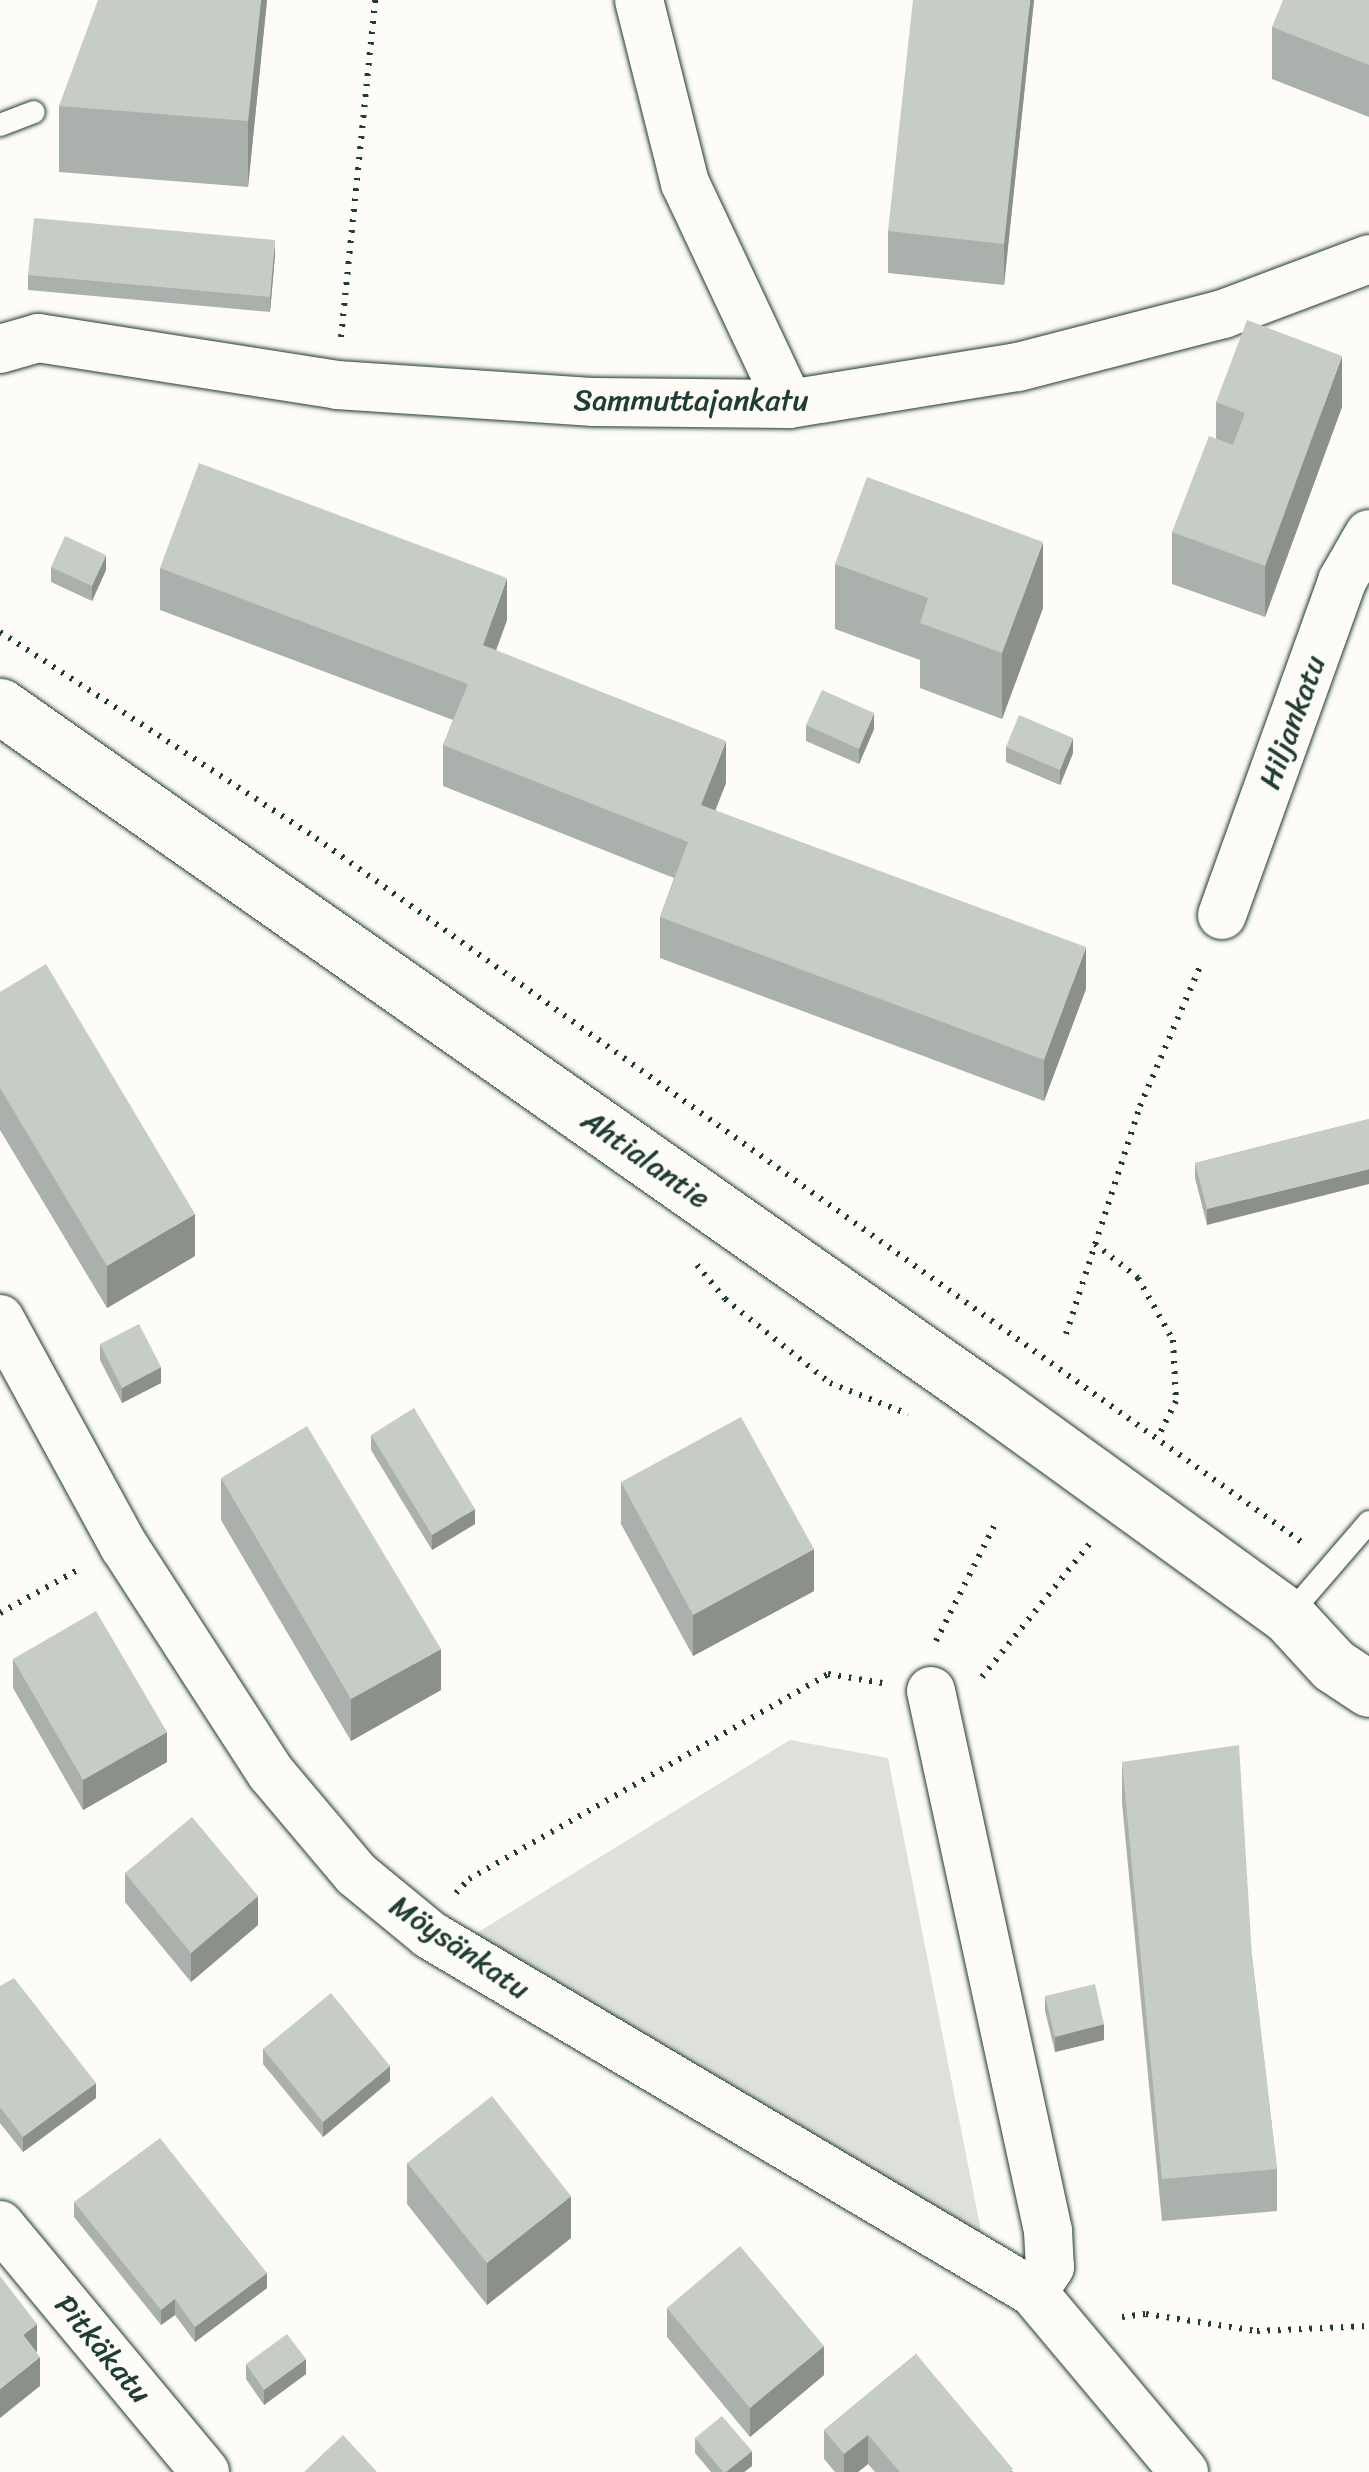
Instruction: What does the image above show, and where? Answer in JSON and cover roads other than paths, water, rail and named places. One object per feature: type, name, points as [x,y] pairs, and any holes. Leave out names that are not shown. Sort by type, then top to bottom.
[{"type":"main road","name":"Ahtialantie","points":[[0,706],[1288,1616],[1333,1665],[1369,1690]]},
{"type":"main road","name":"Ahtialantie","points":[[1288,1616],[1369,1646]]},
{"type":"street","points":[[639,0],[685,183],[789,404]]},
{"type":"street","name":"Sammuttajankatu","points":[[0,349],[38,338],[99,343],[337,385],[594,402],[789,404],[1018,367],[1223,314],[1369,259]]},
{"type":"street","name":"Hiljankatu","points":[[1222,915],[1342,581],[1369,534]]},
{"type":"street","name":"Möysänkatu","points":[[0,1319],[124,1546],[271,1773],[356,1874],[422,1928],[1046,2308],[1184,2472]]},
{"type":"street","points":[[931,1692],[1048,2230],[1046,2308]]},
{"type":"street","name":"Pitkäkatu","points":[[0,2225],[205,2472]]},
{"type":"lane","points":[[0,125],[34,112]]},
{"type":"lane","points":[[1288,1616],[1330,1562],[1369,1522]]}]
